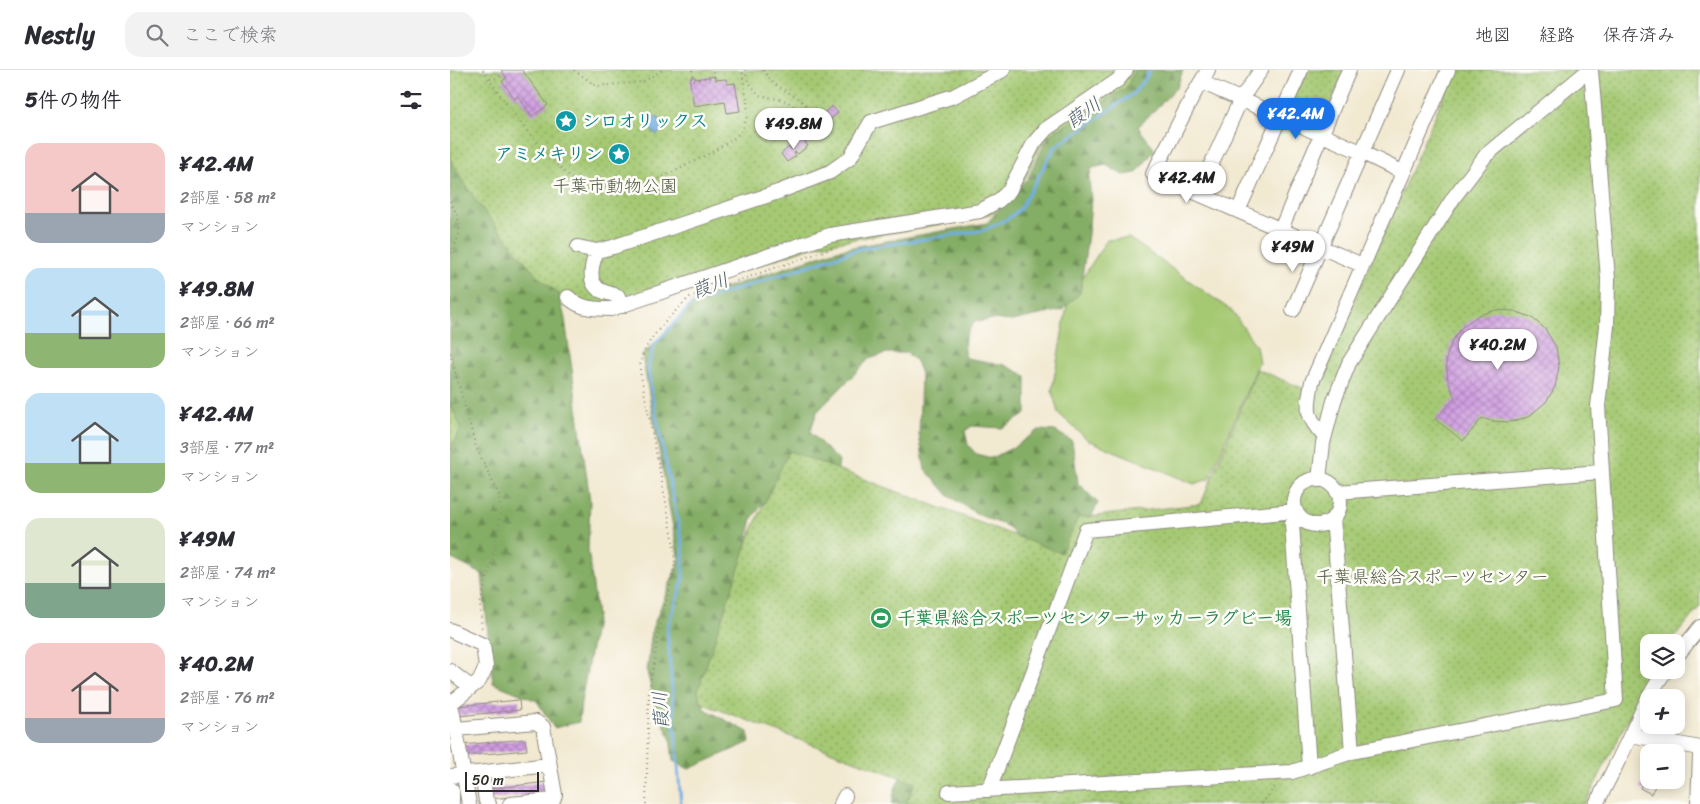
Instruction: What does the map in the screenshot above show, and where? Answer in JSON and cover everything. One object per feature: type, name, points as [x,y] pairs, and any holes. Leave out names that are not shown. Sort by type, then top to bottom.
[{"type":"street","points":[[578,247],[597,251],[613,247],[778,192],[830,172],[850,158],[871,122],[954,96],[1003,70]]},
{"type":"street","points":[[568,297],[574,302],[593,309],[611,309],[830,235],[980,211],[998,202],[1009,191],[1034,143],[1046,129],[1118,80],[1126,70]]},
{"type":"street","points":[[1198,193],[1241,99],[1261,70]]},
{"type":"street","points":[[1238,211],[1301,70]]},
{"type":"street","points":[[1281,229],[1349,70]]},
{"type":"street","points":[[1293,310],[1398,70]]},
{"type":"street","points":[[1324,436],[1313,424],[1309,416],[1308,402],[1312,382],[1448,70]]},
{"type":"street","points":[[1319,480],[1324,436],[1334,401],[1349,363],[1454,197],[1486,155],[1590,70]]},
{"type":"street","points":[[949,792],[1292,772],[1352,752],[1616,700],[1598,406],[1606,326],[1608,279],[1590,70]]},
{"type":"street","points":[[1362,265],[1153,174],[1205,76],[1241,99],[1402,172]]},
{"type":"street","points":[[597,251],[591,271],[593,283],[600,291],[618,296],[622,306]]},
{"type":"street","points":[[1337,492],[1602,472]]},
{"type":"street","points":[[1319,480],[1332,485],[1337,492],[1340,504],[1333,518],[1325,524],[1308,524],[1298,514],[1294,500],[1295,495],[1301,486],[1308,482],[1319,480]]},
{"type":"street","points":[[1298,514],[1292,524],[1309,767]]},
{"type":"street","points":[[989,790],[1086,530],[1298,514]]},
{"type":"street","points":[[1333,518],[1352,752]]},
{"type":"street","points":[[1685,646],[1700,627]]},
{"type":"street","points":[[450,630],[483,645],[486,667],[478,681],[451,704],[456,730],[457,775],[469,804]]},
{"type":"street","points":[[450,672],[471,687]]},
{"type":"street","points":[[1596,804],[1643,707],[1659,679]]},
{"type":"street","points":[[456,730],[536,722],[543,727],[555,795],[553,800],[510,804]]},
{"type":"street","points":[[1631,735],[1700,748]]},
{"type":"street","points":[[1698,804],[1700,755]]},
{"type":"street","points":[[457,775],[549,765]]},
{"type":"street","points":[[482,773],[486,801],[489,804]]},
{"type":"street","points":[[450,789],[452,791],[452,804]]},
{"type":"path","points":[[484,70],[540,145],[572,179],[597,195],[620,194],[649,183],[719,148],[742,131],[749,107],[743,70]]},
{"type":"path","points":[[574,70],[596,86],[643,82],[662,70]]},
{"type":"path","points":[[692,70],[694,80],[714,77],[713,70]]},
{"type":"path","points":[[743,70],[759,95],[787,101],[805,116],[811,118],[819,115],[799,98],[773,84],[763,70]]},
{"type":"path","points":[[490,79],[498,78],[502,75]]},
{"type":"path","points":[[450,200],[461,227],[459,236],[450,254]]},
{"type":"path","points":[[646,804],[649,691],[658,636],[674,564],[672,538],[640,371],[640,360],[644,350],[675,311],[690,297],[837,246]]},
{"type":"path","points":[[450,352],[476,448],[499,495],[501,511],[493,556],[480,605],[483,645]]},
{"type":"path","points":[[1262,804],[1272,790],[1292,772]]},
{"type":"green space","name":"千葉市動物公園","points":[[450,70],[1135,70],[1126,88],[1046,137],[1024,180],[994,213],[814,246],[674,294],[579,310],[537,276],[476,201],[450,159]]},
{"type":"green space","points":[[1094,70],[1183,70],[1177,87],[1138,127],[1155,150],[1136,173],[1123,175],[1106,165],[1092,168],[1089,178],[1091,200],[1089,226],[1080,293],[1062,310],[1012,321],[993,319],[975,322],[969,331],[965,338],[966,358],[1005,365],[1026,376],[1026,414],[1002,428],[972,426],[965,431],[968,445],[976,454],[992,458],[1014,447],[1039,430],[1055,431],[1072,441],[1078,483],[1098,503],[1087,526],[922,804],[892,804],[895,789],[905,767],[1029,556],[1009,527],[979,515],[949,496],[925,469],[919,435],[921,374],[916,361],[907,353],[887,353],[869,359],[817,412],[810,432],[839,461],[837,473],[795,463],[752,518],[736,591],[703,708],[748,732],[750,742],[689,769],[673,761],[670,737],[656,708],[647,672],[652,629],[679,561],[642,355],[702,296],[837,250],[987,223],[1028,178],[1052,129]]},
{"type":"green space","points":[[1305,70],[1345,70],[1319,129],[1285,114]]},
{"type":"green space","name":"千葉県総合スポーツセンター","points":[[1455,70],[1700,70],[1700,606],[1677,634],[1640,634],[1640,679],[1648,679],[1643,689],[1640,689],[1640,696],[1585,804],[906,804],[915,783],[701,703],[698,690],[751,532],[789,451],[1061,553],[1078,518],[1201,504],[1257,369],[1302,388],[1318,383]]},
{"type":"green space","points":[[450,155],[558,290],[565,319],[590,501],[588,549],[597,616],[579,722],[554,728],[537,701],[493,683],[482,574],[450,558]]},
{"type":"green space","points":[[1129,238],[1232,311],[1256,346],[1259,362],[1209,479],[1194,484],[1088,440],[1058,413],[1052,390],[1068,300],[1107,240]]},
{"type":"green space","points":[[450,402],[461,428],[450,451]]},
{"type":"water","points":[[648,116],[659,118],[663,129],[657,135],[652,131],[647,119]]},
{"type":"building","points":[[501,70],[522,70],[548,105],[532,116],[518,96],[515,99],[502,81],[507,78]]},
{"type":"building","points":[[715,76],[715,80],[726,79],[727,84],[735,83],[740,111],[727,113],[725,101],[694,106],[690,84],[691,77],[695,77],[695,79]]},
{"type":"building","points":[[832,106],[838,113],[813,134],[807,127]]},
{"type":"building","points":[[802,138],[808,146],[798,154],[794,153],[796,156],[787,162],[781,154],[789,147],[792,150],[794,148],[792,145]]},
{"type":"building","points":[[1496,310],[1514,311],[1531,317],[1545,329],[1556,347],[1559,367],[1555,387],[1546,402],[1528,417],[1509,422],[1491,421],[1482,418],[1463,441],[1435,419],[1455,398],[1448,381],[1446,359],[1452,341],[1463,326],[1479,315]]},
{"type":"building","points":[[519,700],[520,710],[458,716],[457,706]]},
{"type":"building","points":[[525,739],[527,750],[464,756],[463,745]]},
{"type":"building","points":[[547,782],[550,793],[490,799],[488,789]]},
{"type":"building","points":[[1642,789],[1654,789],[1651,794]]},
{"type":"waterway","name":"葭川","points":[[681,804],[667,628],[683,581],[683,547],[651,391],[648,367],[654,345],[692,304],[859,249],[985,230],[1009,218],[1020,209],[1055,147],[1133,94],[1150,70]]},
{"type":"place","name":"シロオリックス","points":[[566,121]]},
{"type":"place","name":"アミメキリン","points":[[619,154]]},
{"type":"place","name":"千葉県総合スポーツセンターサッカーラグビー場","points":[[881,618]]}]
